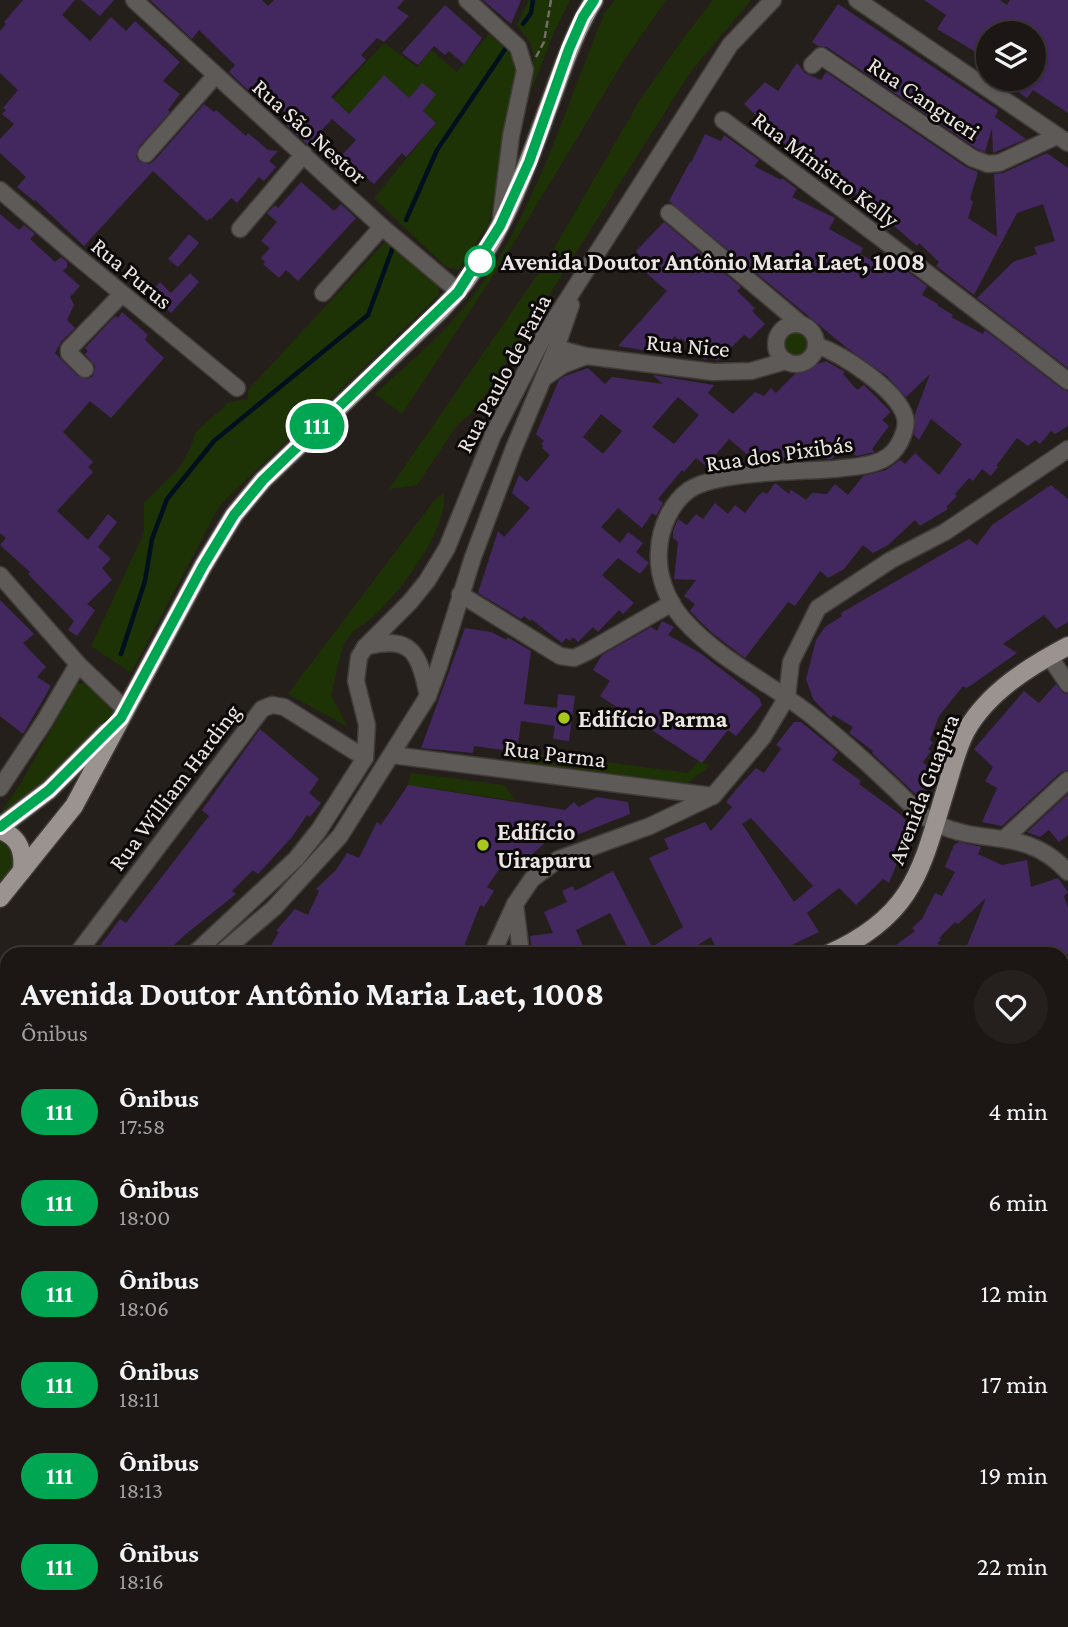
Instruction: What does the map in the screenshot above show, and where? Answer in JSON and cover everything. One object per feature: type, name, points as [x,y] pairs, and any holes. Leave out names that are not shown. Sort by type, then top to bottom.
[{"type":"main road","points":[[0,898],[74,806],[203,566],[234,515],[263,480],[458,292],[500,226],[529,162],[569,49],[594,0]]},
{"type":"main road","name":"Avenida Guapira","points":[[841,947],[862,935],[896,909],[906,896],[923,863],[965,733],[978,714],[1011,682],[1068,646]]},
{"type":"main road","points":[[22,871],[22,848],[16,839],[0,829],[49,790],[124,714]]},
{"type":"street","name":"Rua São Nestor","points":[[134,0],[382,227],[458,292]]},
{"type":"street","points":[[467,0],[517,47],[525,70],[511,136],[500,226]]},
{"type":"street","points":[[580,279],[730,44],[774,0]]},
{"type":"street","points":[[857,0],[1062,139]]},
{"type":"street","name":"Rua Cangueri","points":[[811,65],[821,56],[972,158],[988,164],[1007,160],[1062,139]]},
{"type":"street","points":[[146,153],[215,76]]},
{"type":"street","name":"Rua Ministro Kelly","points":[[723,120],[1068,381]]},
{"type":"street","points":[[240,229],[304,154]]},
{"type":"street","name":"Rua Purus","points":[[0,190],[237,388]]},
{"type":"street","points":[[668,213],[813,332],[816,345],[811,358],[799,364],[786,361],[777,352],[779,333],[789,325],[802,325]]},
{"type":"street","points":[[323,293],[382,227]]},
{"type":"street","name":"Rua Paulo de Faria","points":[[228,947],[274,908],[340,836],[428,696],[460,594],[514,448],[556,348],[580,279]]},
{"type":"street","name":"Rua Paulo de Faria","points":[[365,758],[367,725],[356,681],[359,657],[365,647],[427,582],[447,548],[493,435],[544,336],[580,279]]},
{"type":"street","points":[[85,369],[69,354],[69,349],[122,294]]},
{"type":"street","name":"Rua dos Pixibás","points":[[816,345],[849,360],[894,400],[904,413],[906,423],[896,450],[882,460],[859,467],[732,477],[708,482],[690,490],[678,501],[661,533],[658,552],[660,575],[671,603],[682,618],[732,663],[815,718],[935,823]]},
{"type":"street","name":"Rua Nice","points":[[556,348],[586,356],[713,372],[751,371],[786,361]]},
{"type":"street","points":[[544,378],[564,365],[586,356]]},
{"type":"street","points":[[497,947],[515,904],[532,879],[559,859],[650,826],[713,796],[763,737],[787,697],[792,662],[818,608],[891,560],[944,533],[1068,449]]},
{"type":"street","points":[[0,575],[124,714]]},
{"type":"street","points":[[460,594],[560,656],[573,658],[671,603]]},
{"type":"street","points":[[365,647],[384,642],[395,643],[412,651],[428,696]]},
{"type":"street","points":[[1049,656],[1068,684]]},
{"type":"street","points":[[0,788],[44,722],[78,664]]},
{"type":"street","name":"Rua William Harding","points":[[82,947],[262,709],[272,705],[284,707],[365,758]]},
{"type":"street","name":"Rua Parma","points":[[392,755],[713,796]]},
{"type":"street","points":[[202,947],[296,859],[319,830],[365,758]]},
{"type":"street","points":[[1005,838],[1068,780]]},
{"type":"street","points":[[935,823],[973,834],[1005,838],[1042,850],[1068,872]]},
{"type":"street","points":[[515,904],[520,947]]},
{"type":"path","points":[[525,70],[544,42],[551,0]]},
{"type":"green space","points":[[529,0],[570,0],[554,32],[517,127],[534,57],[530,42],[517,25]]},
{"type":"green space","points":[[615,0],[666,0],[623,62],[504,259],[402,414],[375,394],[456,317],[500,256],[535,189],[605,12]]},
{"type":"green space","points":[[713,0],[751,0],[691,71],[489,390],[470,414],[457,425],[417,485],[389,489],[545,264],[640,100]]},
{"type":"green space","points":[[489,34],[519,60],[489,223],[459,270],[446,267],[374,198],[436,123],[384,76],[349,114],[333,99],[384,43],[417,67],[431,50],[457,72]]},
{"type":"green space","points":[[387,240],[438,287],[439,295],[220,505],[131,673],[91,646],[144,533],[144,503],[179,468],[191,447],[195,433],[229,402],[248,399],[248,390]]},
{"type":"green space","points":[[796,328],[807,332],[811,343],[807,354],[796,358],[785,354],[781,343],[785,332]]},
{"type":"green space","points":[[444,492],[439,523],[422,557],[388,602],[345,642],[331,695],[348,727],[288,694],[434,501]]},
{"type":"green space","points":[[88,683],[116,709],[93,739],[66,766],[5,812],[3,809],[21,783],[77,684]]},
{"type":"green space","points":[[518,751],[550,755],[549,762],[560,763],[561,756],[688,773],[699,761],[710,766],[687,783],[517,761]]},
{"type":"green space","points":[[411,773],[504,785],[516,801],[423,787],[422,795],[385,820],[408,785]]},
{"type":"green space","points":[[0,840],[10,841],[20,864],[0,887]]},
{"type":"building","points":[[23,0],[75,0],[62,15],[90,41],[111,17],[126,31],[135,21],[180,62],[163,81],[180,94],[168,110],[170,112],[138,148],[136,157],[140,162],[149,164],[154,161],[204,104],[214,112],[216,110],[246,136],[248,133],[268,150],[278,151],[269,161],[276,167],[264,181],[259,177],[237,203],[231,198],[207,221],[153,171],[84,246],[35,200],[17,187],[26,177],[0,153],[0,139],[14,124],[2,114],[6,110],[3,108],[18,90],[0,73],[0,31],[6,24],[4,22]]},
{"type":"building","points":[[81,0],[114,0],[100,16]]},
{"type":"building","points":[[150,0],[262,0],[268,6],[274,0],[404,0],[397,8],[409,16],[384,42],[377,38],[361,55],[366,60],[331,97],[349,114],[384,75],[409,98],[422,83],[436,94],[423,111],[436,123],[406,157],[402,153],[374,184],[355,168],[352,171],[348,168],[342,175],[332,166],[356,140],[332,119],[308,145],[286,125],[292,118],[254,87],[249,91],[229,72],[235,65],[199,30],[192,39]]},
{"type":"building","points":[[483,0],[521,0],[511,24]]},
{"type":"building","points":[[924,0],[1000,0],[1007,5],[1010,0],[1068,0],[1068,113],[1035,91],[1046,91],[1046,21],[976,21],[976,52],[937,29],[946,15]]},
{"type":"building","points":[[838,4],[998,110],[995,117],[1026,139],[993,153],[992,128],[985,152],[977,149],[827,47],[812,42]]},
{"type":"building","points":[[445,5],[482,38],[464,64],[449,51],[445,55],[434,46],[418,65],[402,53]]},
{"type":"building","points":[[797,63],[805,73],[821,80],[826,72],[966,167],[978,172],[968,218],[997,237],[994,174],[1003,173],[1047,153],[1068,168],[1068,368],[977,298],[1013,262],[1037,254],[1034,247],[1055,241],[1043,204],[1017,213],[974,295],[936,266],[939,262],[919,243],[917,246],[893,225],[888,231],[878,223],[882,218],[842,182],[840,185],[824,171],[821,174],[814,170],[755,118],[757,116],[744,104],[765,82],[778,91]]},
{"type":"building","points":[[1016,91],[1032,91],[1027,98]]},
{"type":"building","points":[[705,134],[721,141],[724,135],[759,160],[754,166],[781,180],[782,178],[797,189],[792,197],[835,218],[829,229],[863,248],[860,254],[882,266],[887,256],[927,286],[922,295],[953,315],[951,317],[983,334],[985,330],[1068,391],[1068,426],[1055,434],[1051,431],[1040,444],[1035,440],[1028,446],[1017,438],[991,476],[982,469],[973,481],[969,478],[946,507],[948,509],[920,526],[915,520],[888,545],[873,553],[863,545],[844,569],[828,578],[820,571],[795,606],[788,602],[745,658],[712,633],[690,611],[695,604],[684,596],[696,580],[674,579],[678,542],[673,538],[673,531],[678,519],[687,525],[696,514],[703,519],[715,503],[728,514],[735,505],[745,513],[758,496],[763,492],[767,494],[775,483],[789,494],[791,490],[806,500],[812,493],[827,494],[835,484],[848,495],[863,476],[886,470],[900,460],[905,464],[915,453],[939,475],[962,444],[931,419],[919,440],[914,435],[915,414],[930,374],[906,397],[887,376],[847,348],[669,201]]},
{"type":"building","points":[[301,182],[334,211],[341,204],[356,218],[298,281],[286,270],[279,278],[263,264],[265,262],[261,258],[270,248],[261,241],[277,222],[267,213],[275,205],[278,208]]},
{"type":"building","points":[[0,214],[19,230],[24,225],[35,234],[30,239],[55,262],[61,257],[67,262],[63,271],[80,286],[70,297],[74,305],[67,320],[75,328],[61,342],[55,353],[78,376],[87,379],[93,376],[95,366],[85,354],[88,351],[85,348],[122,312],[148,335],[145,340],[164,358],[111,418],[90,401],[63,432],[93,462],[88,467],[93,472],[57,511],[88,540],[108,514],[117,522],[98,547],[111,559],[102,568],[112,580],[87,604],[95,610],[77,636],[68,630],[74,621],[28,574],[30,572],[0,545],[6,538],[0,533]]},
{"type":"building","points":[[664,222],[741,287],[737,291],[755,308],[752,311],[765,324],[750,339],[744,335],[717,361],[712,355],[705,360],[681,338],[679,341],[675,336],[660,353],[618,346],[667,291],[643,270],[647,265],[636,251]]},
{"type":"building","points":[[189,234],[199,243],[178,267],[168,259]]},
{"type":"building","points":[[190,273],[199,282],[171,313],[150,294],[160,282],[171,293]]},
{"type":"building","points":[[826,361],[845,372],[843,374],[857,390],[864,385],[891,412],[882,420],[889,426],[872,449],[875,452],[856,456],[844,445],[832,459],[827,459],[822,454],[818,460],[801,460],[792,453],[785,461],[771,462],[761,454],[755,461],[729,439],[706,466],[696,458],[684,472],[682,470],[658,499],[663,503],[656,516],[652,513],[642,528],[618,508],[601,527],[620,543],[628,532],[643,543],[636,552],[649,563],[640,574],[618,558],[602,575],[634,603],[623,614],[619,610],[598,632],[593,627],[578,642],[573,637],[570,641],[566,638],[562,643],[531,619],[530,621],[524,616],[521,619],[478,593],[498,531],[504,537],[530,508],[512,493],[519,475],[527,482],[550,455],[542,448],[544,441],[536,434],[559,380],[588,368],[605,384],[612,377],[663,384],[653,375],[714,385],[708,393],[733,414],[755,392],[764,396],[771,388],[776,393],[798,371]],"holes":[[[678,397],[699,415],[674,444],[652,427]],[[601,414],[622,431],[603,454],[583,437]]]},
{"type":"building","points":[[1051,485],[1068,499],[1068,622],[1056,629],[1044,615],[1003,644],[1017,653],[967,688],[963,686],[939,716],[930,740],[933,743],[928,749],[931,751],[923,762],[931,771],[922,800],[872,753],[873,751],[849,733],[853,727],[833,715],[831,718],[813,699],[806,679],[816,640],[825,627],[842,616],[841,613],[969,539],[977,545],[992,525]]},
{"type":"building","points":[[0,600],[34,634],[23,643],[46,667],[37,677],[51,686],[23,734],[0,716]]},
{"type":"building","points":[[662,621],[674,627],[668,635],[700,653],[759,698],[762,705],[736,736],[728,730],[702,763],[600,696],[610,681],[593,670],[602,655],[651,627],[657,631]]},
{"type":"building","points":[[465,628],[491,632],[507,640],[507,637],[531,651],[524,704],[557,708],[558,694],[575,696],[569,741],[553,739],[555,726],[521,721],[517,752],[474,746],[473,753],[421,748]]},
{"type":"building","points":[[1056,684],[1063,693],[1068,694],[1068,770],[1061,772],[1002,826],[982,822],[997,788],[985,781],[993,767],[974,749],[1024,691],[1039,703]]},
{"type":"building","points":[[794,722],[801,722],[838,752],[832,760],[861,781],[859,784],[908,823],[909,833],[889,883],[883,879],[856,905],[839,888],[807,913],[819,932],[788,947],[716,947],[711,937],[694,947],[652,947],[683,927],[649,858],[669,849],[664,839],[705,822],[711,831],[732,807],[726,802],[740,785],[756,768],[764,773],[781,749],[776,745]],"holes":[[[751,818],[813,886],[794,902],[742,824]]]},
{"type":"building","points":[[260,729],[319,779],[309,793],[321,803],[310,817],[307,815],[292,837],[258,874],[253,870],[232,891],[236,894],[172,947],[99,947],[120,919],[126,923],[209,816],[202,810]]},
{"type":"building","points":[[408,785],[565,810],[574,802],[579,807],[597,797],[628,802],[630,814],[574,836],[566,827],[524,862],[512,850],[487,887],[494,891],[484,907],[480,905],[464,947],[270,947],[279,932],[276,931],[295,909],[308,915],[319,891],[316,889],[336,870],[347,853],[359,858],[377,822],[381,825]]},
{"type":"building","points":[[1068,794],[1068,835],[1059,842],[1049,830],[1040,837],[1027,832]]},
{"type":"building","points":[[959,842],[981,847],[978,854],[1002,865],[1027,860],[1031,887],[1058,878],[1068,892],[1064,896],[1068,908],[1068,947],[966,947],[986,898],[939,938],[941,940],[937,943],[941,947],[897,947],[896,945],[915,931],[912,928],[922,919],[935,893],[942,896],[955,872],[945,867],[954,845]]},
{"type":"building","points":[[613,871],[652,947],[627,947],[610,913],[576,930],[583,947],[532,947],[530,936],[553,933],[544,912],[567,902],[562,891],[573,886],[575,891]]},
{"type":"waterway","points":[[523,24],[531,13],[533,0]]},
{"type":"waterway","points":[[406,220],[437,150],[506,48]]},
{"type":"waterway","points":[[121,654],[145,581],[152,539],[167,499],[214,441],[368,315],[393,247]]},
{"type":"bus line","name":"111","points":[[0,827],[49,790],[121,718],[203,566],[234,515],[263,480],[441,310],[475,270],[500,226],[529,162],[569,49],[594,0]]},
{"type":"place","name":"Avenida Doutor Antônio Maria Laet, 1008","points":[[480,261]]},
{"type":"place","name":"Edifício Parma","points":[[564,718]]},
{"type":"place","name":"Edifício Uirapuru","points":[[483,845]]}]
